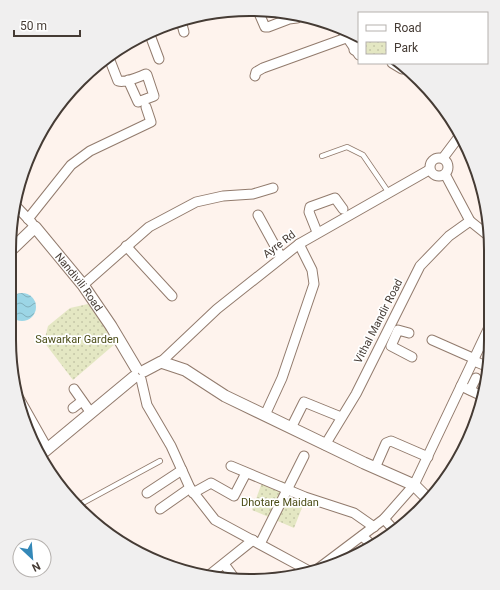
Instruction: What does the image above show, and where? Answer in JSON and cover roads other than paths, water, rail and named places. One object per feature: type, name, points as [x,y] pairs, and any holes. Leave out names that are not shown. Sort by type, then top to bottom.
[{"type":"street","points":[[261,17],[265,27],[289,19]]},
{"type":"street","points":[[182,26],[184,32]]},
{"type":"street","points":[[255,76],[256,72],[263,68],[342,35]]},
{"type":"street","points":[[346,37],[357,52]]},
{"type":"street","points":[[151,38],[159,59]]},
{"type":"street","points":[[111,62],[118,81],[128,80]]},
{"type":"street","points":[[17,242],[71,165],[90,150],[150,122],[146,107]]},
{"type":"street","points":[[445,174],[436,176],[430,170],[430,164],[434,159],[443,158],[456,140]]},
{"type":"street","points":[[443,158],[448,166],[445,174],[470,221],[483,232]]},
{"type":"street","name":"Ayre Rd","points":[[161,362],[217,309],[298,244],[430,170]]},
{"type":"street","points":[[83,286],[149,227],[196,202],[223,196],[253,194],[273,188]]},
{"type":"street","points":[[317,232],[309,212],[310,207],[335,198],[343,209]]},
{"type":"street","points":[[19,210],[31,223]]},
{"type":"street","points":[[258,215],[281,257]]},
{"type":"street","name":"Vithal Mandir Road","points":[[325,445],[356,394],[384,335],[420,266],[449,236],[470,221]]},
{"type":"street","name":"Nandivili Road","points":[[31,223],[83,286],[111,326],[139,374]]},
{"type":"street","points":[[264,415],[282,378],[314,284],[312,270],[298,244]]},
{"type":"street","points":[[126,246],[172,296]]},
{"type":"street","points":[[409,333],[398,330],[391,348],[412,357]]},
{"type":"street","points":[[384,335],[394,339]]},
{"type":"street","points":[[432,340],[482,364]]},
{"type":"street","points":[[329,560],[384,519],[414,485],[428,456],[466,388],[474,360],[484,344]]},
{"type":"street","points":[[44,451],[139,374],[161,362],[185,370],[225,396],[325,445],[414,485],[424,496]]},
{"type":"street","points":[[139,374],[147,404],[182,470],[191,491],[215,520],[304,568]]},
{"type":"street","points":[[466,388],[476,378]]},
{"type":"street","points":[[466,388],[478,394]]},
{"type":"street","points":[[74,389],[91,413]]},
{"type":"street","points":[[73,408],[82,401]]},
{"type":"street","points":[[291,428],[304,402],[341,417]]},
{"type":"street","points":[[375,468],[386,443],[391,441],[428,456]]},
{"type":"street","points":[[214,571],[257,542],[288,490],[304,456]]},
{"type":"street","points":[[231,466],[288,490],[354,513],[374,527]]},
{"type":"street","points":[[147,493],[182,470]]},
{"type":"street","points":[[160,509],[191,491],[211,483],[234,496],[246,473]]},
{"type":"street","points":[[384,519],[391,526]]},
{"type":"street","points":[[360,537],[368,542]]},
{"type":"street","points":[[360,537],[366,544]]},
{"type":"street","points":[[224,564],[230,573]]},
{"type":"lane","points":[[322,156],[347,147],[363,156],[389,193]]},
{"type":"lane","points":[[83,503],[160,461]]},
{"type":"water","points":[[22,293],[27,294],[32,297],[35,302],[35,312],[32,317],[22,321],[16,319],[16,295]]},
{"type":"park label","name":"Sawarkar Garden","points":[[77,339]]},
{"type":"park label","name":"Dhotare Maidan","points":[[280,502]]}]
